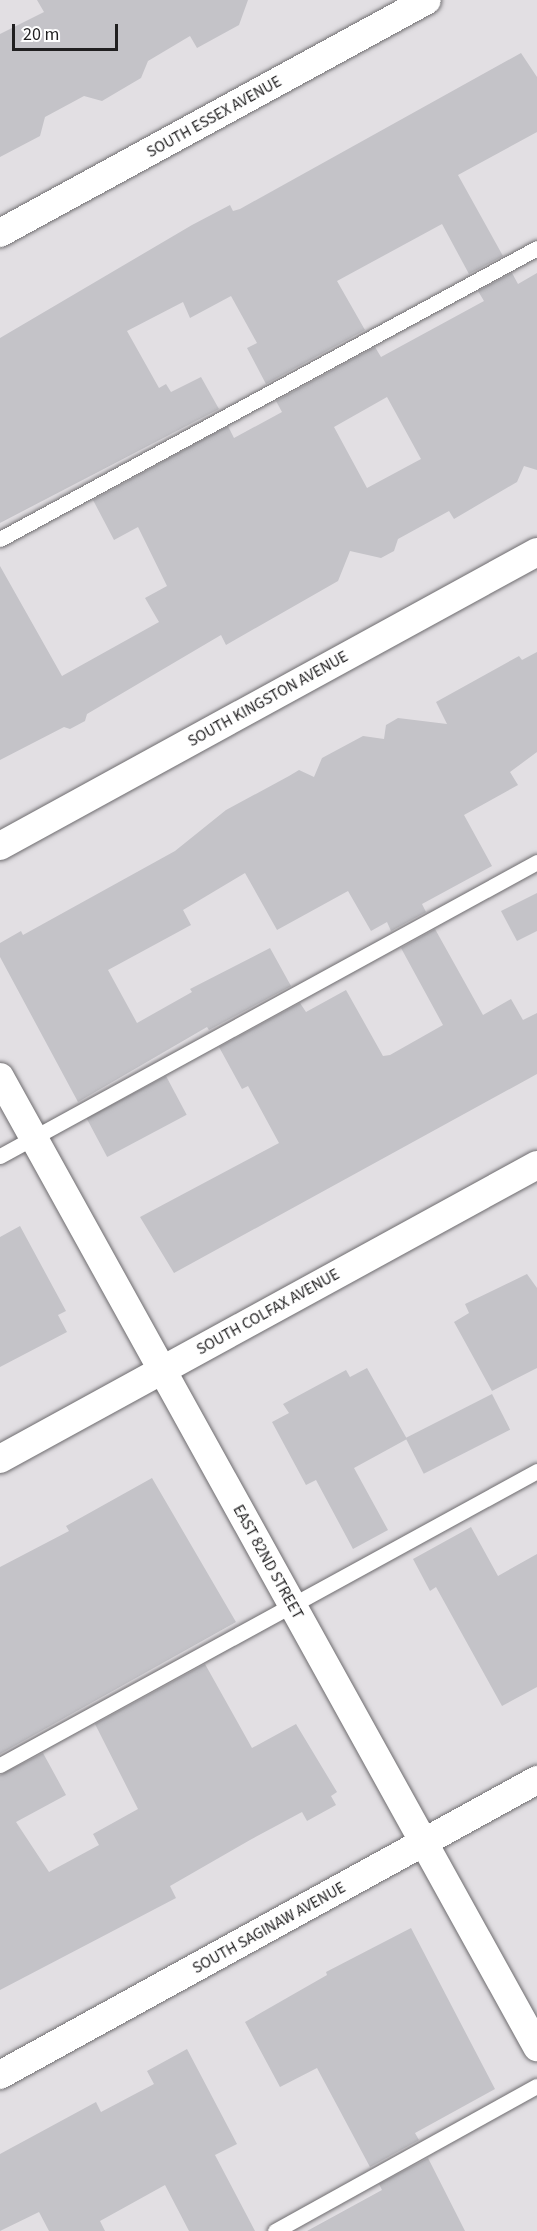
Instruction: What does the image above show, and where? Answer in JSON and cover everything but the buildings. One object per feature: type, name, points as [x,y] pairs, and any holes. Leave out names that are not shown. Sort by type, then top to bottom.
[{"type":"street","name":"SOUTH ESSEX AVENUE","points":[[0,234],[427,0]]},
{"type":"street","name":"SOUTH KINGSTON AVENUE","points":[[0,846],[537,552]]},
{"type":"street","name":"EAST 82ND STREET","points":[[0,1077],[537,2047]]},
{"type":"street","name":"SOUTH COLFAX AVENUE","points":[[0,1460],[537,1165]]},
{"type":"street","name":"SOUTH SAGINAW AVENUE","points":[[0,2075],[537,1780]]},
{"type":"lane","points":[[0,539],[537,248]]},
{"type":"lane","points":[[0,1156],[537,862]]},
{"type":"lane","points":[[0,1765],[537,1471]]},
{"type":"lane","points":[[275,2231],[537,2086]]}]
